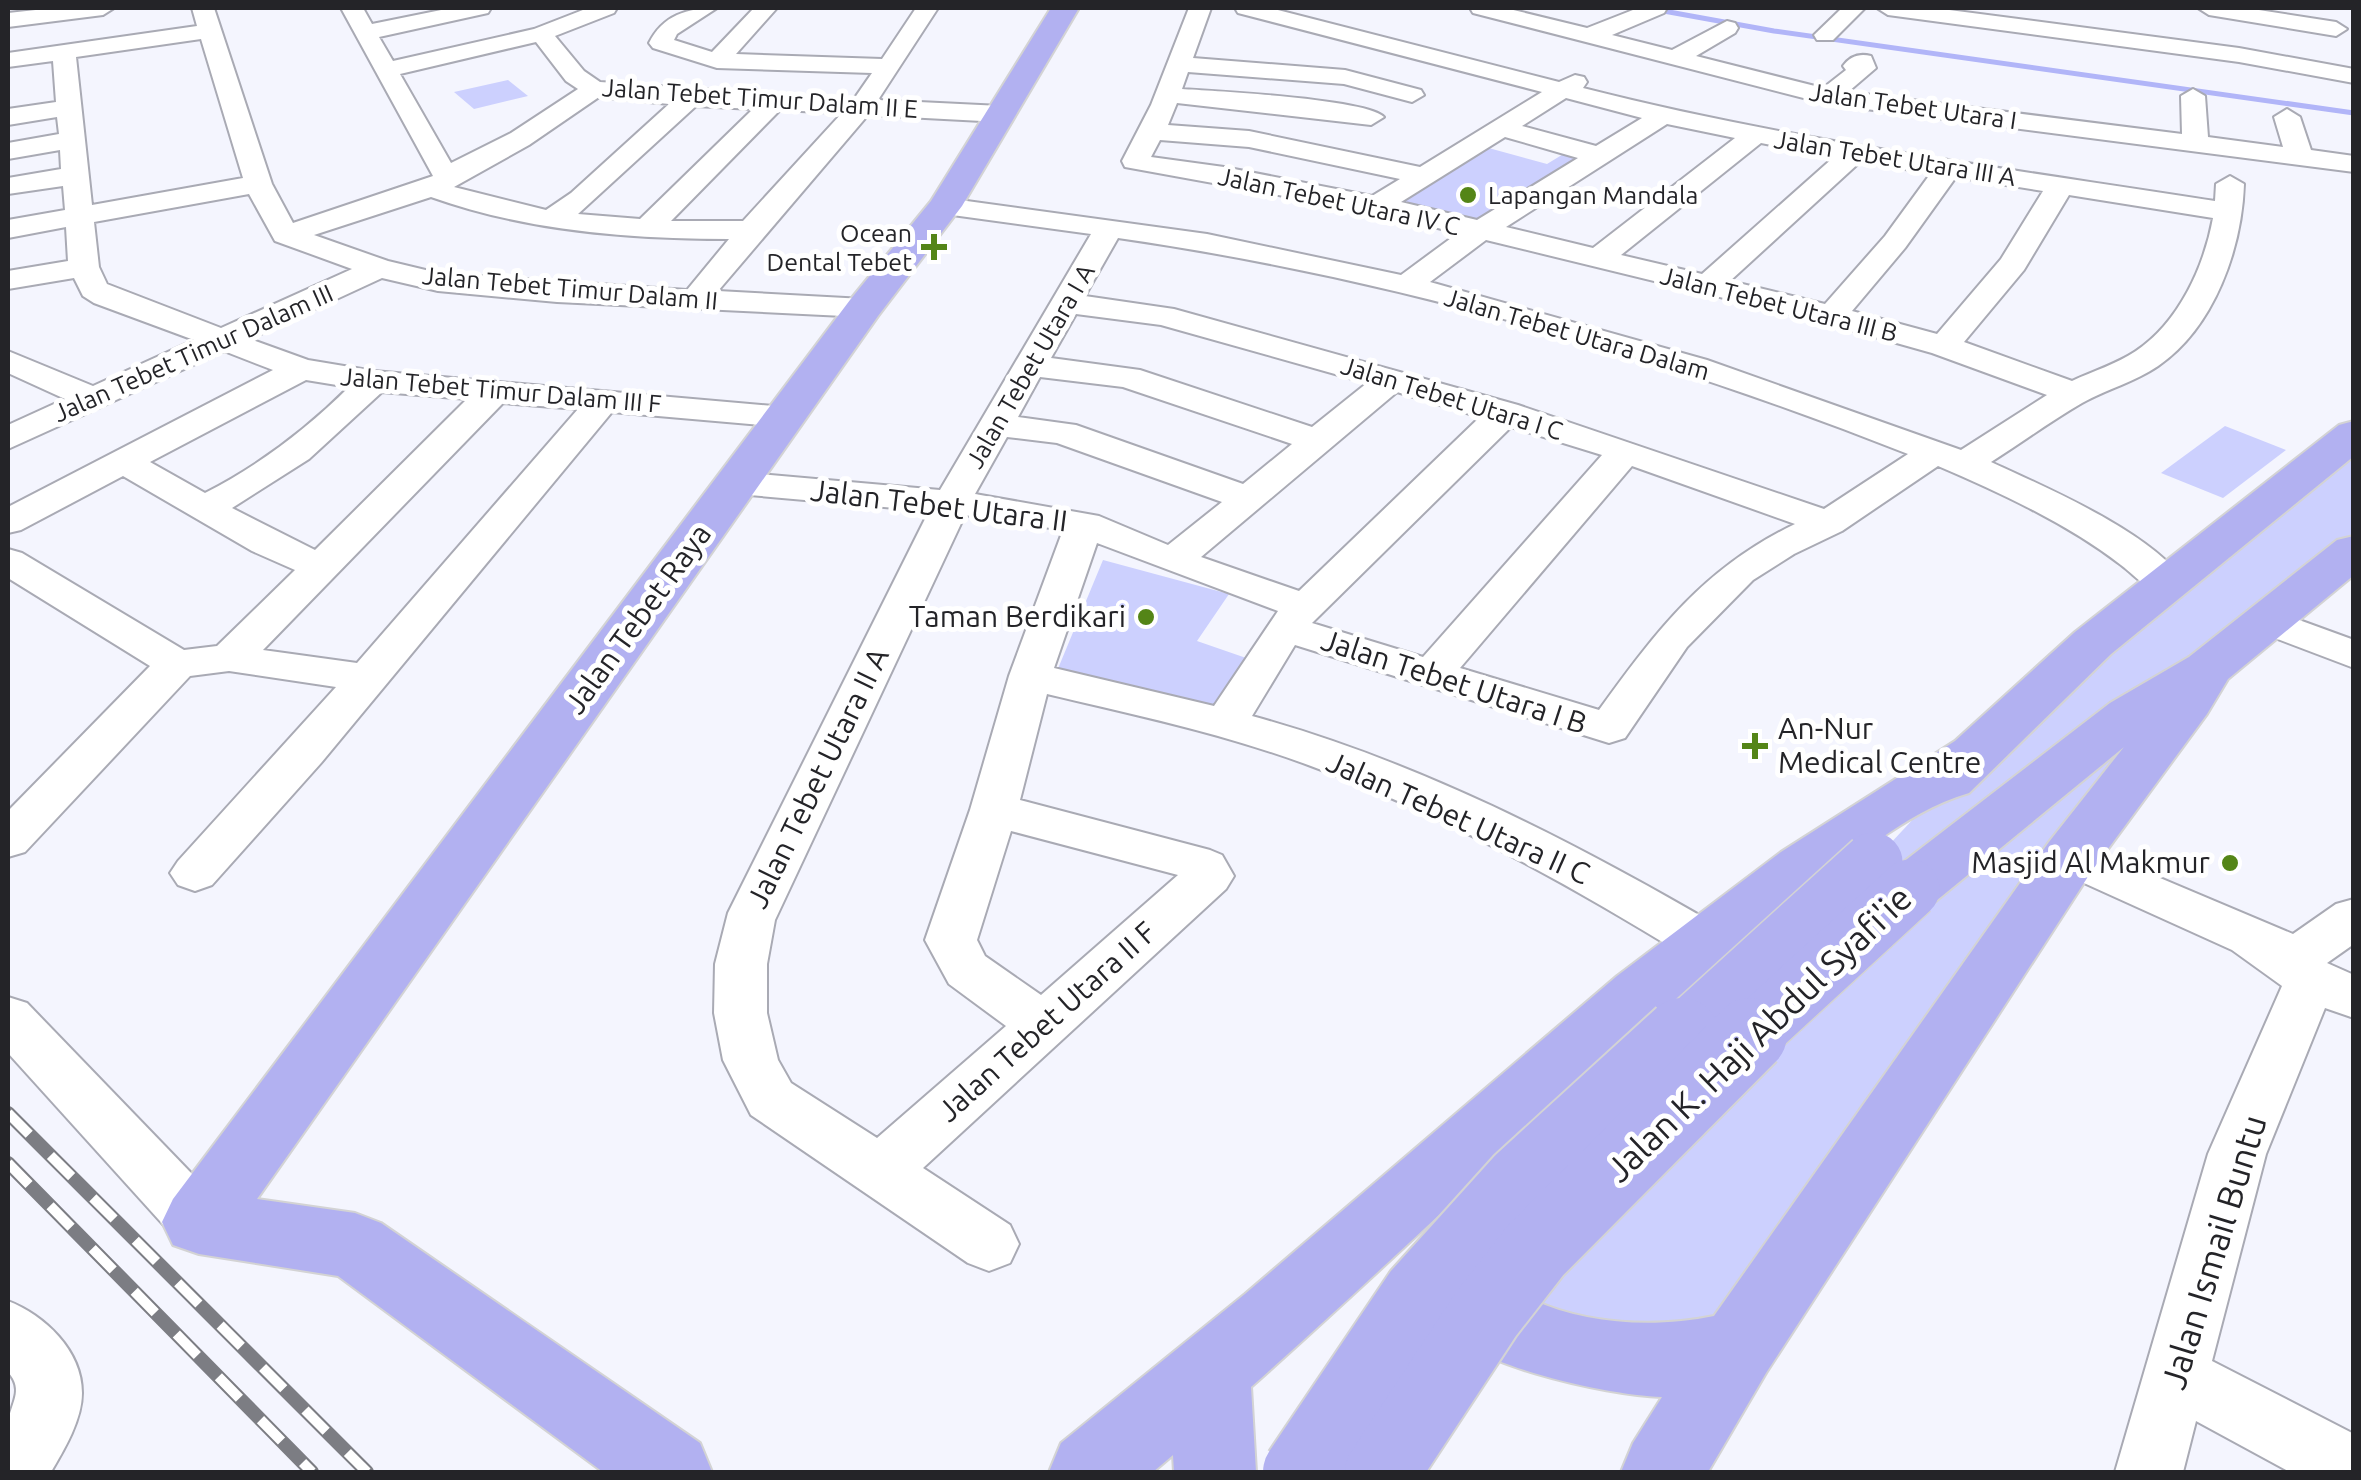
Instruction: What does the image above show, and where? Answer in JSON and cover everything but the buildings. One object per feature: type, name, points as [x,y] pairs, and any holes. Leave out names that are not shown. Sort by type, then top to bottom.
[{"type":"main road","name":"Jalan Tebet Raya","points":[[199,1222],[864,308],[946,206],[1064,8]]},
{"type":"main road","name":"Jalan K. Haji Abdul Syafi'ie","points":[[1090,1472],[1212,1371],[1702,941],[1883,808],[1974,754],[2166,584],[2354,434]]},
{"type":"main road","name":"Jalan K. Haji Abdul Syafi'ie","points":[[1300,1472],[1420,1294],[1522,1181],[1892,876],[2128,715],[2207,668],[2354,550]]},
{"type":"main road","name":"Jalan K. Haji Abdul Syafi'ie","points":[[1662,1472],[1738,1347],[2070,857],[2188,702],[2207,668]]},
{"type":"main road","name":"Jalan K. Haji Abdul Syafi'ie","points":[[1382,1472],[1486,1314],[1535,1251],[1704,1078],[1892,876],[1974,754]]},
{"type":"main road","points":[[1429,1177],[1422,1202],[1426,1256],[1452,1289],[1499,1322],[1548,1342],[1628,1357],[1664,1360],[1738,1347]]},
{"type":"main road","points":[[199,1222],[355,1246],[670,1472]]},
{"type":"main road","points":[[1212,1371],[1215,1472]]},
{"type":"street","points":[[8,20],[93,8]]},
{"type":"street","points":[[357,8],[364,34],[440,168],[442,183]]},
{"type":"street","points":[[364,34],[480,8]]},
{"type":"street","points":[[386,70],[542,34],[606,8]]},
{"type":"street","points":[[706,8],[667,30],[661,43],[717,62],[889,66]]},
{"type":"street","points":[[717,62],[766,8]]},
{"type":"street","points":[[892,8],[927,8]]},
{"type":"street","points":[[696,299],[750,230],[862,106],[889,66],[898,37],[927,8]]},
{"type":"street","points":[[1200,8],[1176,64],[1154,132],[1249,139],[1420,175]]},
{"type":"street","name":"Jalan Tebet Utara III A","points":[[1246,8],[1663,116],[1854,153],[2231,212]]},
{"type":"street","name":"Jalan Tebet Utara I","points":[[1481,8],[1827,96],[1973,103],[2195,144],[2354,164]]},
{"type":"street","points":[[1826,35],[1854,8]]},
{"type":"street","points":[[1888,8],[1959,28],[2266,59],[2354,76]]},
{"type":"street","points":[[2219,8],[2336,30]]},
{"type":"street","points":[[1589,36],[1650,9]]},
{"type":"street","points":[[2117,41],[2127,13]]},
{"type":"street","points":[[8,60],[64,52],[207,20],[258,184],[285,234],[442,183],[520,139],[594,89]]},
{"type":"street","points":[[1279,42],[1315,23]]},
{"type":"street","points":[[1674,59],[1727,28]]},
{"type":"street","points":[[744,31],[781,32]]},
{"type":"street","name":"Jalan Tebet Timur Dalam II E","points":[[542,34],[575,76],[594,89],[690,98],[1001,114]]},
{"type":"street","points":[[1377,205],[1498,127],[1638,50]]},
{"type":"street","points":[[8,280],[84,266],[68,108],[56,81],[64,52]]},
{"type":"street","points":[[2259,87],[2266,59]]},
{"type":"street","points":[[1827,96],[1864,68],[1855,66],[1863,60]]},
{"type":"street","points":[[1176,64],[1345,77],[1412,94]]},
{"type":"street","points":[[1316,151],[1466,65]]},
{"type":"street","points":[[2192,93],[2195,144]]},
{"type":"street","points":[[1167,96],[1288,104],[1371,117]]},
{"type":"street","points":[[552,219],[581,199],[690,98]]},
{"type":"street","points":[[649,227],[774,102]]},
{"type":"street","points":[[8,117],[68,108]]},
{"type":"street","points":[[1406,285],[1480,231],[1663,116]]},
{"type":"street","points":[[2287,118],[2299,156]]},
{"type":"street","points":[[1498,127],[1598,154]]},
{"type":"street","name":"Jalan Tebet Utara IV C","points":[[1154,132],[1135,161],[1139,164],[1224,175],[1377,205],[1480,231]]},
{"type":"street","points":[[1598,259],[1755,135]]},
{"type":"street","points":[[8,151],[72,140]]},
{"type":"street","name":"Jalan Tebet Utara I B","points":[[1295,618],[1432,674],[1609,728],[1672,638],[1739,572],[1780,546],[1949,457],[2151,356],[2186,316],[2215,266],[2231,212],[2228,147]]},
{"type":"street","points":[[1708,286],[1854,153]]},
{"type":"street","points":[[1832,315],[1896,242],[1949,168]]},
{"type":"street","points":[[8,186],[77,176]]},
{"type":"street","points":[[442,183],[485,208],[552,219],[750,230]]},
{"type":"street","points":[[8,229],[258,184]]},
{"type":"street","points":[[1944,346],[2013,264],[2061,185]]},
{"type":"street","name":"Jalan Tebet Utara Dalam","points":[[946,206],[1206,243],[1406,285],[1772,392],[1949,457],[2108,539],[2145,563],[2166,584]]},
{"type":"street","name":"Jalan Tebet Utara I A","points":[[952,502],[1108,230]]},
{"type":"street","name":"Jalan Tebet Utara III B","points":[[1480,231],[1832,315],[1944,346],[2074,393]]},
{"type":"street","name":"Jalan Tebet Timur Dalam II","points":[[285,234],[379,268],[438,282],[864,308]]},
{"type":"street","name":"Jalan Tebet Timur Dalam III F","points":[[84,266],[94,289],[105,296],[301,370],[374,381],[785,417]]},
{"type":"street","name":"Jalan Tebet Timur Dalam III","points":[[8,438],[379,268]]},
{"type":"street","name":"Jalan Tebet Utara I C","points":[[1068,303],[1164,316],[1392,379],[1506,412],[1828,522]]},
{"type":"street","points":[[8,361],[90,398]]},
{"type":"street","points":[[1032,366],[1128,377],[1318,441]]},
{"type":"street","points":[[8,522],[301,370]]},
{"type":"street","points":[[1173,561],[1392,379]]},
{"type":"street","points":[[208,506],[271,472],[374,381]]},
{"type":"street","points":[[228,658],[496,390]]},
{"type":"street","points":[[195,872],[368,678],[402,633],[605,399]]},
{"type":"street","points":[[1226,723],[1295,618],[1506,412]]},
{"type":"street","points":[[998,425],[1063,433],[1250,499]]},
{"type":"street","points":[[1432,674],[1624,451]]},
{"type":"street","points":[[124,462],[266,542],[322,568]]},
{"type":"street","name":"Jalan Tebet Utara II","points":[[738,483],[952,502],[1085,524],[1295,618]]},
{"type":"street","name":"Jalan Tebet Utara II A","points":[[952,502],[776,863],[750,921],[740,970],[745,1032],[757,1083],[785,1112],[988,1244]]},
{"type":"street","points":[[1043,1024],[967,970],[952,940],[994,810],[1030,676],[1085,524]]},
{"type":"street","points":[[8,560],[177,664],[228,658],[368,678]]},
{"type":"street","points":[[2269,621],[2354,655]]},
{"type":"street","points":[[8,840],[177,664]]},
{"type":"street","name":"Jalan Tebet Utara II C","points":[[1030,676],[1226,723],[1366,770],[1498,830],[1636,901],[1702,941]]},
{"type":"street","name":"Jalan Tebet Utara II F","points":[[879,1172],[1208,878],[1207,869],[994,810]]},
{"type":"street","name":"Jalan Ismail Buntu","points":[[2070,857],[2250,937],[2332,989],[2237,1154],[2150,1472]]},
{"type":"street","points":[[2250,937],[2297,958],[2354,917]]},
{"type":"street","points":[[8,1018],[199,1222]]},
{"type":"street","points":[[8,1330],[42,1365],[51,1392],[42,1422],[13,1472]]},
{"type":"street","points":[[2175,1374],[2354,1471]]},
{"type":"shaded area","points":[[508,80],[528,96],[474,109],[454,92]]},
{"type":"shaded area","name":"Lapangan Mandala","points":[[1485,147],[1547,164],[1570,150],[1591,156],[1476,229],[1391,203]]},
{"type":"shaded area","points":[[2225,426],[2286,450],[2223,498],[2161,473]]},
{"type":"shaded area","points":[[2353,435],[2353,550],[2207,669],[1738,1347],[1512,1329],[1873,862],[1974,754]]},
{"type":"shaded area","name":"Taman Berdikari","points":[[1103,560],[1229,594],[1197,641],[1249,659],[1218,710],[1057,671]]},
{"type":"waterway","points":[[1647,8],[1774,31],[2354,113]]},
{"type":"railway","points":[[8,1113],[367,1472]]},
{"type":"railway","points":[[8,1163],[312,1472]]},
{"type":"place","name":"Lapangan Mandala","points":[[1468,195]]},
{"type":"place","name":"Ocean Dental Tebet","points":[[934,247]]},
{"type":"place","name":"Taman Berdikari","points":[[1146,617]]},
{"type":"place","name":"An-Nur Medical Centre","points":[[1755,746]]},
{"type":"place","name":"Masjid Al Makmur","points":[[2230,863]]}]
